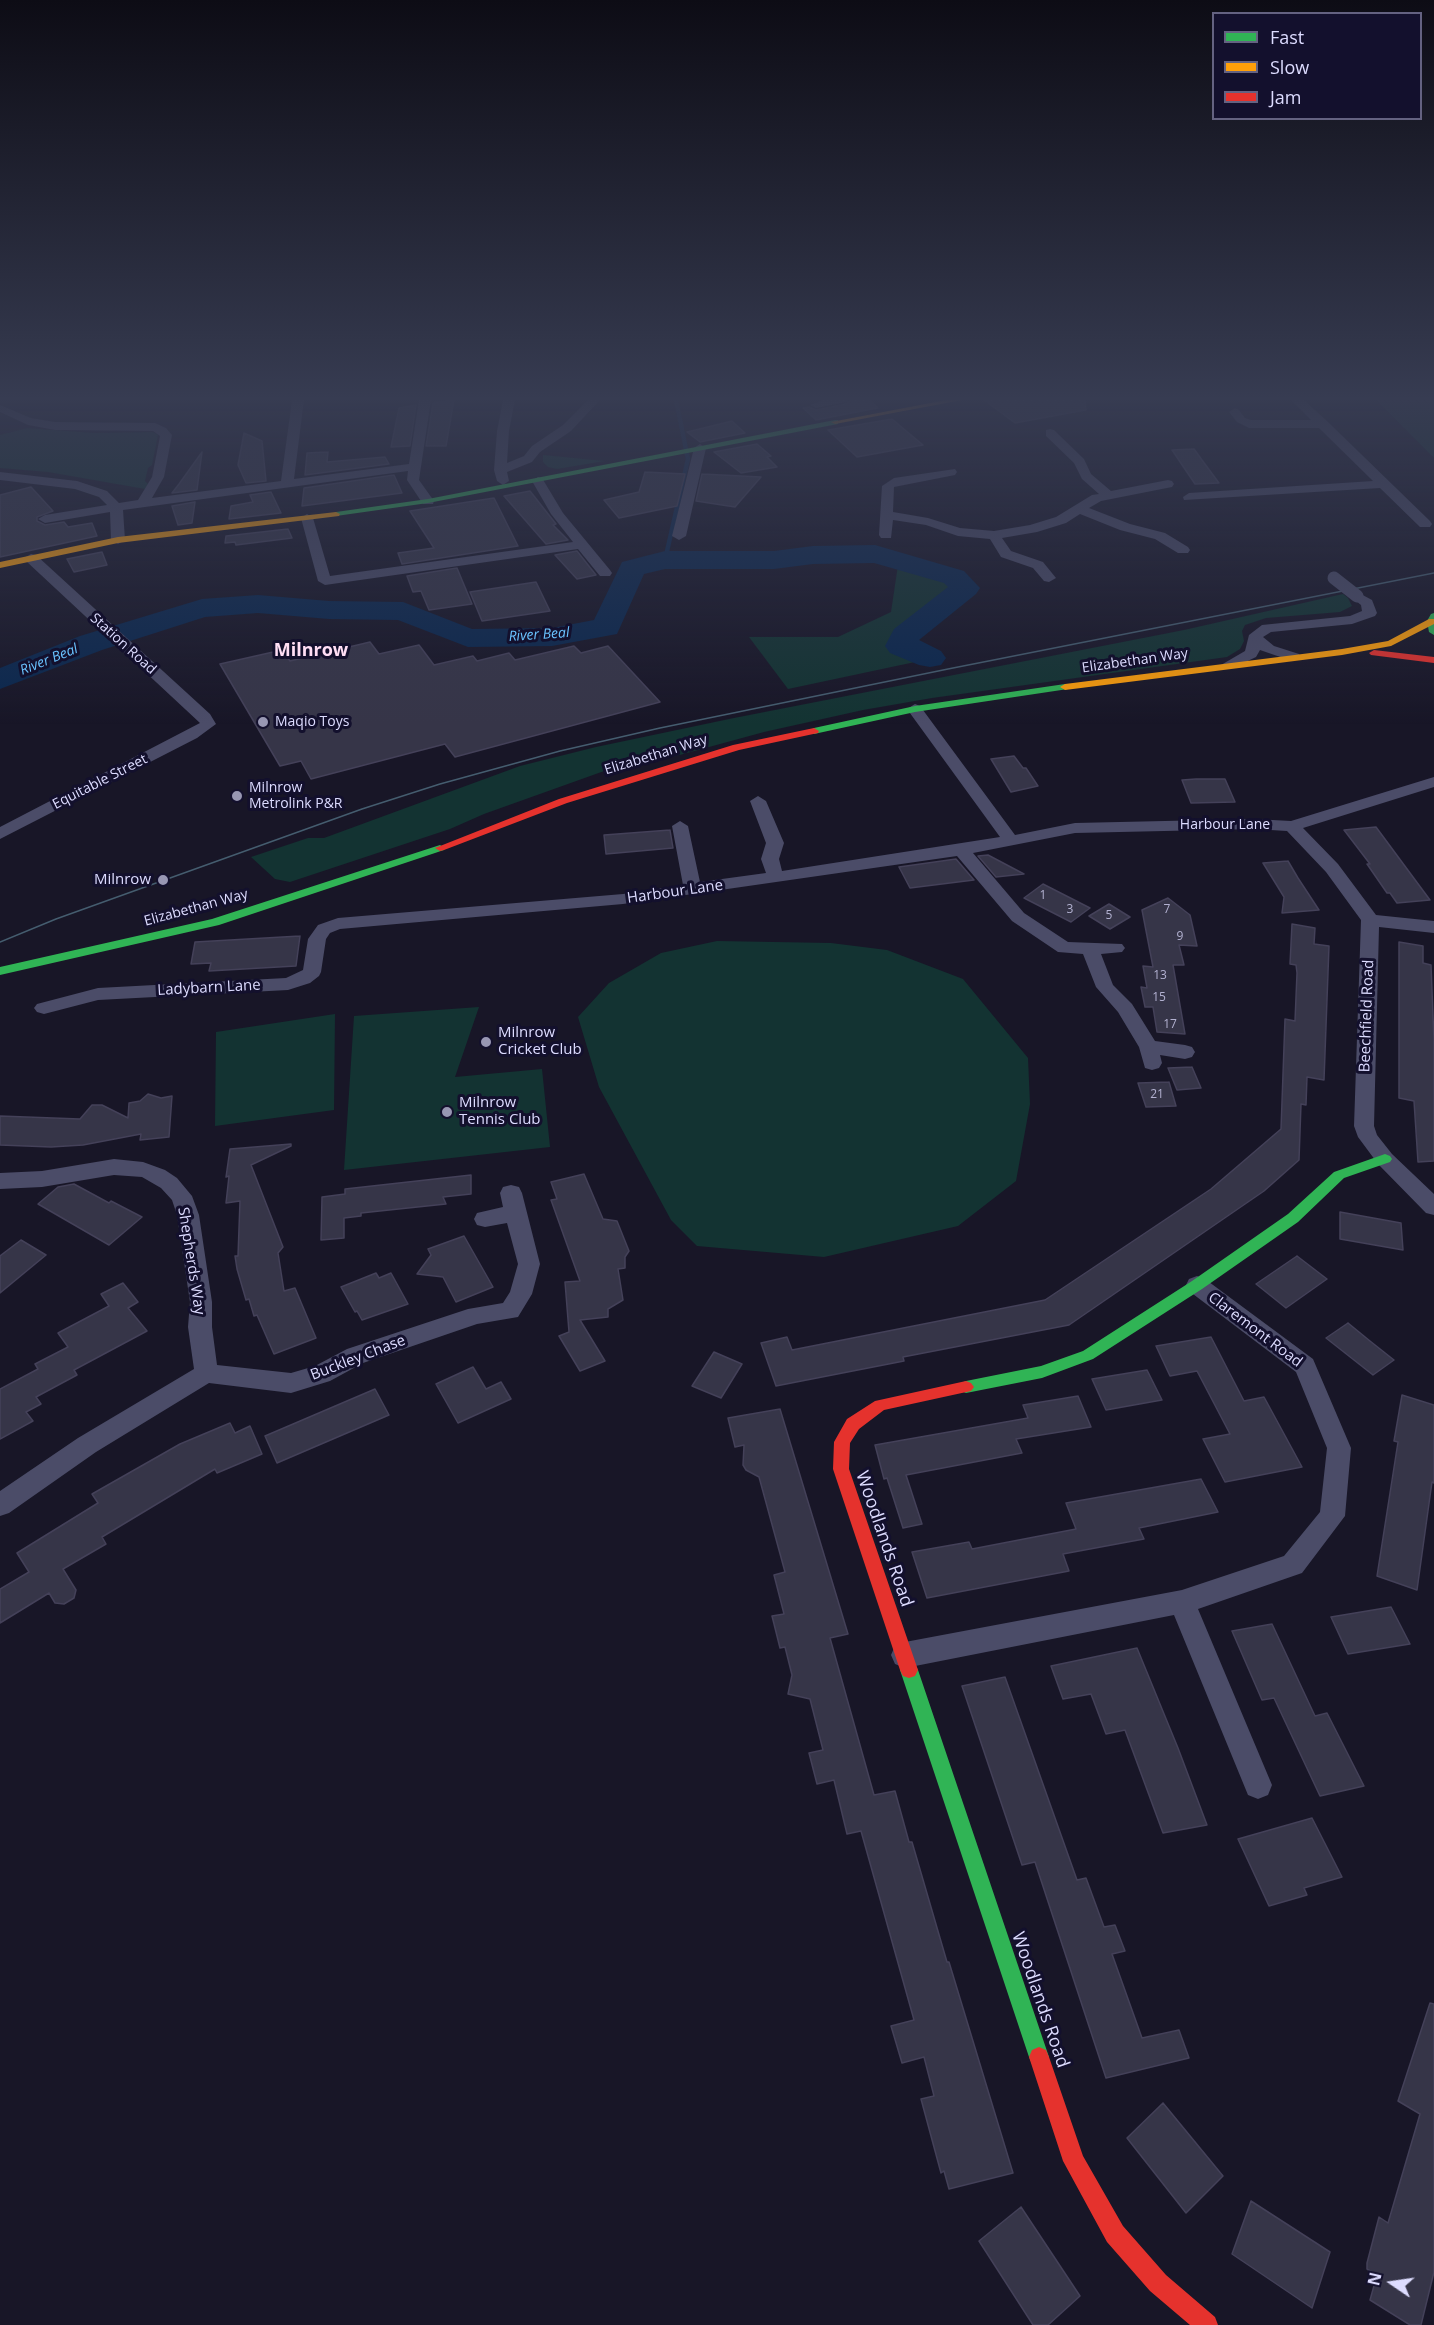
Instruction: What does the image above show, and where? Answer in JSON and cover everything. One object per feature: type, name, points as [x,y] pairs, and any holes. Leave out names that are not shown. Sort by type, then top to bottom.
[{"type":"street","points":[[45,519],[107,508]]},
{"type":"street","points":[[116,508],[118,540]]},
{"type":"street","points":[[0,565],[118,540],[375,508]]},
{"type":"street","points":[[555,508],[605,573]]},
{"type":"street","points":[[679,536],[685,508]]},
{"type":"street","points":[[886,535],[887,508]]},
{"type":"street","points":[[887,515],[928,522],[958,532],[994,536],[1032,530],[1061,520],[1078,508]]},
{"type":"street","points":[[1080,508],[1125,527],[1160,536],[1183,550]]},
{"type":"street","points":[[1408,508],[1425,524]]},
{"type":"street","points":[[307,518],[326,581],[540,552],[582,544]]},
{"type":"street","points":[[994,536],[1006,554],[1038,565],[1049,578]]},
{"type":"street","name":"Station Road","points":[[31,558],[205,717],[207,724],[200,730]]},
{"type":"street","points":[[1228,665],[1251,654],[1255,645],[1254,639],[1260,631],[1267,628],[1352,620],[1370,613],[1367,603],[1334,579]]},
{"type":"street","name":"Elizabethan Way","points":[[1,971],[215,922],[413,859],[563,801],[737,747],[915,709],[1228,665],[1342,652],[1391,643],[1433,623]]},
{"type":"street","points":[[1254,639],[1269,649],[1294,657]]},
{"type":"street","name":"Elizabethan Way","points":[[1342,652],[1384,653],[1434,660]]},
{"type":"street","points":[[915,709],[1010,840]]},
{"type":"street","name":"Equitable Street","points":[[0,834],[200,730]]},
{"type":"street","name":"Harbour Lane","points":[[338,924],[623,899],[961,850],[1075,828],[1254,824],[1292,826],[1434,782]]},
{"type":"street","points":[[758,801],[775,843],[770,859],[776,878]]},
{"type":"street","points":[[680,826],[693,889]]},
{"type":"street","points":[[1292,826],[1332,868],[1370,920],[1434,927]]},
{"type":"street","points":[[961,850],[1018,917],[1064,948],[1116,948]]},
{"type":"street","name":"Beechfield Road","points":[[1370,920],[1363,1116],[1368,1137],[1385,1159],[1434,1207]]},
{"type":"street","name":"Ladybarn Lane","points":[[44,1008],[98,994],[288,984],[303,979],[312,972],[317,939],[324,929],[338,924]]},
{"type":"street","points":[[1090,948],[1106,987],[1125,1008],[1151,1055],[1185,1052]]},
{"type":"street","name":"Woodlands Road","points":[[1207,2325],[1158,2283],[1115,2234],[1074,2161],[841,1469],[842,1442],[853,1424],[880,1405],[1042,1372],[1088,1355],[1197,1285],[1293,1218],[1339,1175],[1385,1159]]},
{"type":"street","name":"Shepherds Way","points":[[0,1181],[42,1179],[114,1167],[142,1170],[158,1175],[169,1183],[181,1196],[188,1215],[201,1302],[200,1327],[206,1373]]},
{"type":"street","name":"Buckley Chase","points":[[206,1373],[291,1383],[322,1374],[355,1356],[476,1315],[514,1320],[529,1263],[513,1203],[485,1219]]},
{"type":"street","name":"Claremont Road","points":[[905,1655],[1182,1602],[1293,1565],[1332,1516],[1339,1448],[1305,1366],[1197,1285]]},
{"type":"street","points":[[0,1505],[106,1421],[206,1373]]},
{"type":"street","points":[[1182,1602],[1258,1785]]},
{"type":"green space","points":[[898,565],[948,578],[956,584],[955,589],[902,627],[891,641],[889,647],[892,653],[915,662],[788,689],[749,637],[838,637],[891,612]]},
{"type":"green space","points":[[1343,594],[1352,606],[1340,612],[1266,618],[1245,625],[1242,631],[1244,641],[1240,649],[1227,657],[932,698],[863,710],[764,732],[676,756],[637,762],[607,770],[484,814],[450,829],[290,882],[275,879],[251,857],[308,838],[324,838],[520,766],[596,747],[1184,630]]},
{"type":"green space","points":[[717,941],[831,943],[887,950],[963,979],[1028,1058],[1030,1104],[1016,1181],[958,1226],[824,1257],[697,1246],[671,1220],[599,1087],[578,1017],[609,983],[661,953]]},
{"type":"green space","name":"Milnrow Tennis Club","points":[[479,1007],[455,1077],[542,1069],[550,1147],[344,1170],[354,1016]]},
{"type":"green space","points":[[335,1014],[334,1110],[215,1126],[216,1032]]},
{"type":"building","points":[[0,508],[51,508],[53,511],[37,517],[37,521],[45,525],[64,522],[68,527],[92,523],[97,536],[0,557]]},
{"type":"building","points":[[173,508],[194,508],[192,523],[178,525]]},
{"type":"building","points":[[231,508],[279,508],[281,513],[229,519]]},
{"type":"building","points":[[426,508],[499,508],[518,546],[402,564],[398,553],[434,548],[410,511]]},
{"type":"building","points":[[515,508],[544,508],[556,524],[553,525],[568,540],[546,544]]},
{"type":"building","points":[[611,508],[665,508],[619,518]]},
{"type":"building","points":[[288,529],[292,538],[236,545],[235,542],[225,543],[226,536]]},
{"type":"building","points":[[577,551],[596,575],[577,579],[555,555]]},
{"type":"building","points":[[102,552],[107,565],[74,572],[67,559]]},
{"type":"building","points":[[457,568],[472,604],[429,610],[421,591],[413,592],[407,576]]},
{"type":"building","points":[[536,582],[550,611],[482,621],[470,592]]},
{"type":"building","points":[[370,642],[379,654],[419,645],[434,665],[473,656],[477,661],[509,653],[515,660],[574,646],[581,653],[608,646],[660,702],[455,757],[445,744],[311,779],[301,761],[280,766],[220,664],[282,650],[290,661]]},
{"type":"building","points":[[1014,756],[1023,768],[1026,768],[1038,786],[1011,792],[991,759]]},
{"type":"building","points":[[1225,779],[1235,802],[1191,803],[1182,780]]},
{"type":"building","points":[[1376,827],[1430,900],[1397,903],[1390,893],[1387,893],[1367,864],[1370,864],[1344,830]]},
{"type":"building","points":[[670,830],[673,848],[606,854],[604,835]]},
{"type":"building","points":[[988,855],[1024,874],[996,877],[978,856]]},
{"type":"building","points":[[956,859],[974,880],[910,888],[899,867]]},
{"type":"building","points":[[1288,861],[1319,910],[1282,913],[1284,897],[1263,863]]},
{"type":"building","points":[[1043,884],[1090,908],[1071,922],[1024,898]]},
{"type":"building","points":[[1168,898],[1190,915],[1197,946],[1179,945],[1184,965],[1173,965],[1185,1034],[1157,1032],[1153,1007],[1145,1007],[1141,987],[1147,988],[1143,966],[1153,967],[1142,910]]},
{"type":"building","points":[[1109,904],[1130,917],[1110,929],[1089,916]]},
{"type":"building","points":[[1292,924],[1315,928],[1314,944],[1329,946],[1324,1080],[1307,1077],[1306,1105],[1301,1104],[1299,1160],[1264,1191],[1069,1325],[903,1357],[904,1361],[776,1386],[761,1343],[787,1337],[792,1350],[1045,1300],[1211,1189],[1281,1129],[1285,1019],[1295,1021],[1297,973],[1296,965],[1290,964]]},
{"type":"building","points":[[300,936],[296,966],[209,971],[211,963],[191,964],[195,942]]},
{"type":"building","points":[[1399,942],[1423,946],[1423,963],[1431,965],[1434,1041],[1434,1161],[1418,1162],[1414,1101],[1399,1098]]},
{"type":"building","points":[[1192,1067],[1201,1088],[1177,1090],[1168,1068]]},
{"type":"building","points":[[1169,1082],[1176,1106],[1146,1107],[1138,1083]]},
{"type":"building","points":[[148,1094],[161,1098],[172,1096],[169,1137],[140,1140],[141,1134],[83,1145],[51,1147],[0,1145],[0,1116],[80,1119],[92,1105],[102,1105],[128,1118],[129,1103],[140,1101]]},
{"type":"building","points":[[291,1144],[251,1165],[283,1247],[278,1253],[284,1291],[295,1288],[316,1338],[274,1354],[257,1315],[254,1316],[249,1299],[246,1300],[237,1269],[235,1256],[238,1256],[240,1201],[226,1203],[229,1176],[226,1177],[230,1149]]},
{"type":"building","points":[[584,1174],[603,1219],[617,1221],[629,1251],[625,1257],[625,1268],[618,1269],[623,1300],[608,1309],[608,1317],[580,1320],[605,1361],[580,1371],[559,1336],[569,1332],[565,1282],[580,1281],[551,1200],[557,1199],[551,1182]]},
{"type":"building","points":[[471,1175],[471,1194],[443,1197],[446,1204],[361,1213],[361,1216],[344,1218],[344,1238],[321,1240],[322,1197],[345,1194],[345,1189]]},
{"type":"building","points":[[74,1184],[109,1203],[111,1201],[142,1217],[109,1245],[38,1204],[58,1187]]},
{"type":"building","points":[[1340,1212],[1401,1223],[1403,1250],[1340,1239]]},
{"type":"building","points":[[464,1236],[493,1287],[456,1302],[443,1277],[417,1274],[431,1255],[428,1249]]},
{"type":"building","points":[[21,1240],[46,1255],[0,1293],[0,1256]]},
{"type":"building","points":[[1297,1256],[1327,1279],[1286,1308],[1256,1284]]},
{"type":"building","points":[[376,1273],[379,1278],[391,1273],[408,1304],[362,1320],[341,1287]]},
{"type":"building","points":[[123,1283],[138,1302],[128,1308],[147,1331],[74,1370],[77,1375],[36,1397],[41,1404],[26,1412],[33,1421],[0,1439],[0,1389],[38,1369],[35,1364],[68,1347],[58,1333],[109,1306],[101,1294]]},
{"type":"building","points":[[1348,1323],[1394,1360],[1373,1375],[1326,1338]]},
{"type":"building","points":[[1211,1337],[1244,1401],[1264,1397],[1302,1467],[1225,1482],[1203,1439],[1230,1434],[1197,1371],[1170,1376],[1156,1346]]},
{"type":"building","points":[[714,1352],[742,1364],[721,1398],[692,1386]]},
{"type":"building","points":[[473,1367],[486,1389],[501,1382],[511,1399],[458,1423],[436,1384]]},
{"type":"building","points":[[1147,1370],[1162,1400],[1106,1410],[1092,1379]]},
{"type":"building","points":[[375,1389],[389,1415],[277,1463],[265,1436]]},
{"type":"building","points":[[1402,1395],[1434,1405],[1434,1483],[1432,1482],[1417,1590],[1377,1576],[1398,1442],[1394,1441]]},
{"type":"building","points":[[1078,1396],[1091,1427],[1016,1439],[1022,1453],[906,1475],[922,1524],[903,1528],[887,1478],[884,1479],[875,1445],[1028,1418],[1023,1405]]},
{"type":"building","points":[[780,1409],[848,1634],[830,1638],[874,1795],[895,1791],[1013,2173],[949,2189],[944,2171],[941,2173],[921,2099],[934,2096],[924,2057],[902,2063],[891,2026],[914,2020],[861,1831],[847,1834],[834,1780],[817,1784],[809,1753],[823,1750],[810,1699],[788,1694],[792,1675],[785,1647],[780,1648],[772,1616],[784,1614],[774,1575],[785,1572],[759,1477],[746,1470],[743,1465],[744,1445],[735,1447],[728,1418]]},
{"type":"building","points":[[230,1423],[235,1433],[250,1426],[262,1454],[217,1473],[215,1469],[102,1537],[106,1544],[63,1569],[76,1590],[74,1598],[64,1604],[55,1603],[49,1593],[0,1623],[0,1589],[29,1572],[17,1553],[98,1503],[92,1494],[180,1444]]},
{"type":"building","points":[[1201,1479],[1218,1512],[1139,1528],[1144,1539],[1063,1554],[1069,1571],[927,1598],[912,1552],[969,1542],[972,1549],[1076,1529],[1066,1503]]},
{"type":"building","points":[[1391,1607],[1410,1644],[1348,1654],[1331,1617]]},
{"type":"building","points":[[1272,1624],[1315,1716],[1327,1713],[1364,1786],[1320,1796],[1274,1698],[1262,1700],[1232,1631]]},
{"type":"building","points":[[1137,1648],[1207,1825],[1163,1833],[1125,1730],[1106,1734],[1091,1694],[1063,1699],[1051,1666]]},
{"type":"building","points":[[1005,1677],[1077,1880],[1086,1878],[1104,1927],[1115,1925],[1125,1951],[1112,1954],[1142,2038],[1179,2030],[1189,2058],[1106,2078],[1035,1862],[1022,1865],[962,1686]]},
{"type":"building","points":[[1312,1818],[1342,1877],[1304,1888],[1307,1895],[1269,1906],[1238,1839]]},
{"type":"building","points":[[1430,2003],[1434,2004],[1434,2272],[1421,2325],[1410,2325],[1370,2300],[1377,2275],[1367,2269],[1367,2263],[1379,2217],[1388,2223],[1420,2114],[1398,2101]]},
{"type":"building","points":[[1163,2103],[1223,2176],[1186,2213],[1127,2138]]},
{"type":"building","points":[[1251,2201],[1330,2252],[1312,2308],[1232,2254]]},
{"type":"building","points":[[1021,2207],[1080,2296],[1048,2325],[1033,2325],[979,2241]]},
{"type":"waterway","points":[[665,560],[677,508]]},
{"type":"waterway","name":"River Beal","points":[[0,679],[91,643],[202,608],[258,604],[329,610],[403,611],[468,638],[552,637],[606,627],[632,568],[665,560],[774,560],[813,555],[875,554],[954,577],[965,588],[905,636],[901,646],[930,658]]},
{"type":"tram line","points":[[0,942],[56,919],[362,809],[440,784],[560,751],[660,728],[948,669],[1434,573]]},
{"type":"traffic: fast","points":[[336,514],[375,508]]},
{"type":"traffic: fast","points":[[1434,616],[1432,621],[1434,632]]},
{"type":"traffic: fast","points":[[814,731],[915,709],[1065,687]]},
{"type":"traffic: fast","points":[[0,971],[215,922],[440,848]]},
{"type":"traffic: fast","points":[[966,1387],[1042,1372],[1088,1355],[1197,1285],[1293,1218],[1339,1175],[1385,1159]]},
{"type":"traffic: fast","points":[[909,1670],[1039,2057]]},
{"type":"traffic: slow","points":[[0,565],[118,540],[336,514]]},
{"type":"traffic: slow","points":[[1065,687],[1342,652],[1391,643],[1432,621]]},
{"type":"traffic: jam","points":[[1374,653],[1434,660]]},
{"type":"traffic: jam","points":[[440,848],[563,801],[737,747],[814,731]]},
{"type":"traffic: jam","points":[[909,1670],[841,1469],[842,1442],[853,1424],[880,1405],[966,1387]]},
{"type":"traffic: jam","points":[[1039,2057],[1074,2161],[1115,2234],[1158,2283],[1207,2325]]},
{"type":"place","name":"Maqio Toys","points":[[263,722]]},
{"type":"place","name":"Milnrow Metrolink P&R","points":[[237,796]]},
{"type":"place","name":"Milnrow","points":[[163,880]]},
{"type":"place","name":"Milnrow Cricket Club","points":[[486,1042]]},
{"type":"place","name":"Milnrow Tennis Club","points":[[447,1112]]},
{"type":"district","name":"Milnrow","points":[[311,651]]}]
